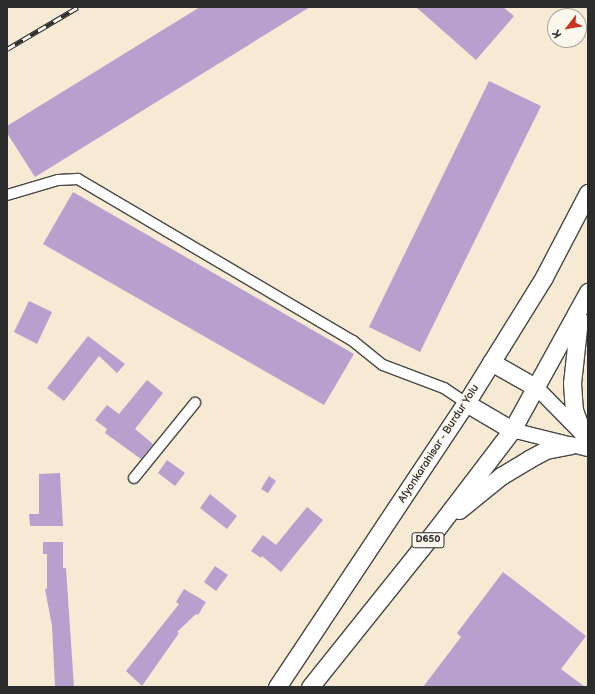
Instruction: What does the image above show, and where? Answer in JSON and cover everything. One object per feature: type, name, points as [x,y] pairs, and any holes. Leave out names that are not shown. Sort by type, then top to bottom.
[{"type":"highway","name":"Afyonkarahisar - Burdur Yolu","points":[[277,687],[466,403],[544,277],[588,193]]},
{"type":"highway","points":[[435,531],[506,473],[546,450],[582,442],[574,410],[572,383],[584,299]]},
{"type":"highway","name":"D650","points":[[310,687],[435,531],[512,430],[537,388],[584,299]]},
{"type":"highway","points":[[491,362],[537,388]]},
{"type":"highway","points":[[466,403],[512,430]]},
{"type":"main road","points":[[537,388],[582,442]]},
{"type":"main road","points":[[512,430],[582,442]]},
{"type":"street","points":[[7,195],[58,180],[78,179],[353,341],[384,364],[444,388],[466,403]]},
{"type":"street","points":[[134,478],[195,403]]},
{"type":"building","points":[[200,7],[310,7],[35,177],[7,133],[7,126]]},
{"type":"building","points":[[416,7],[503,7],[514,16],[476,60]]},
{"type":"building","points":[[489,81],[541,106],[420,352],[369,327]]},
{"type":"building","points":[[73,192],[354,354],[324,405],[43,244]]},
{"type":"building","points":[[29,301],[52,312],[37,344],[14,332]]},
{"type":"building","points":[[88,336],[125,364],[117,373],[99,356],[64,401],[47,388]]},
{"type":"building","points":[[147,380],[163,393],[135,429],[153,444],[141,459],[105,433],[107,429],[95,420],[107,405],[119,414]]},
{"type":"building","points":[[167,460],[185,473],[175,486],[158,473]]},
{"type":"building","points":[[60,473],[63,526],[30,526],[29,514],[39,514],[39,474]]},
{"type":"building","points":[[269,476],[276,481],[268,493],[261,489]]},
{"type":"building","points":[[210,494],[237,516],[227,529],[200,508]]},
{"type":"building","points":[[307,507],[323,520],[281,572],[262,556],[261,558],[251,551],[263,535],[276,545]]},
{"type":"building","points":[[43,542],[63,542],[63,568],[66,568],[74,687],[55,687],[52,626],[45,589],[47,589],[47,554],[43,554]]},
{"type":"building","points":[[215,566],[228,575],[216,591],[204,582]]},
{"type":"building","points":[[503,572],[586,636],[561,669],[585,687],[423,687],[461,637],[457,633]]},
{"type":"building","points":[[184,589],[206,602],[198,615],[196,614],[177,632],[179,633],[142,686],[126,671],[179,604],[176,602]]},
{"type":"railway","points":[[7,49],[78,7]]}]
